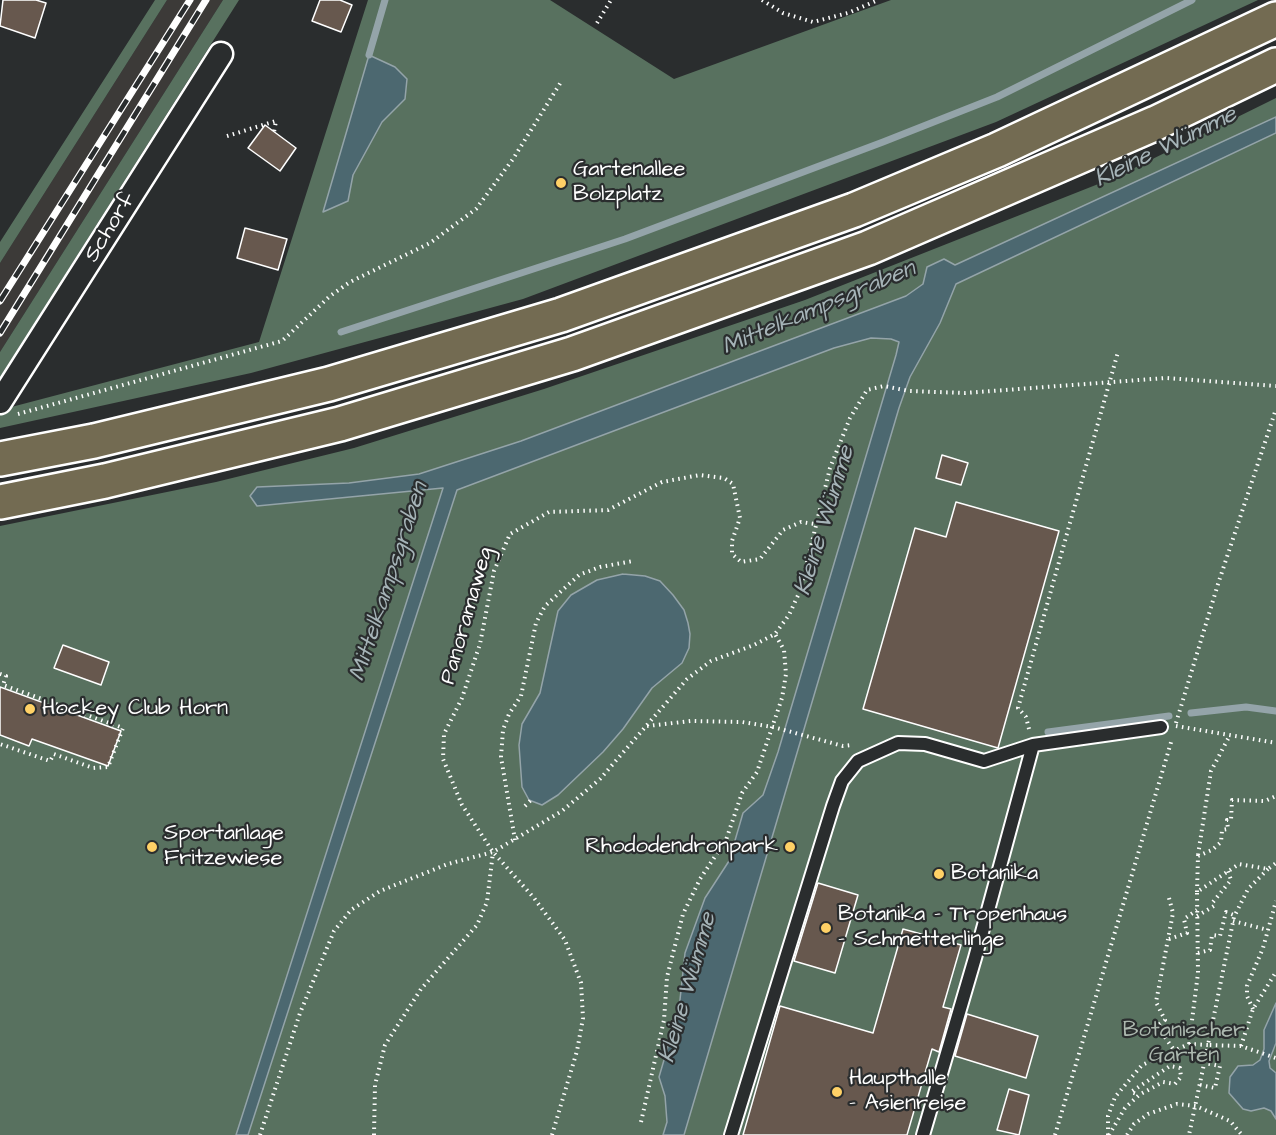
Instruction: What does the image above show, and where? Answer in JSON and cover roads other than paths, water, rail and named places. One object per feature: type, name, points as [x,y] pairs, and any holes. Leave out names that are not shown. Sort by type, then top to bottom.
[{"type":"highway","points":[[0,459],[94,441],[329,384],[561,315],[854,210],[998,150],[1276,19]]},
{"type":"highway","points":[[0,502],[105,481],[340,424],[572,354],[868,248],[1156,123],[1276,65]]},
{"type":"street","name":"Schorf","points":[[4,409],[221,54]]},
{"type":"lane","points":[[731,1135],[833,806],[843,781],[858,761],[898,743],[925,744],[984,761],[1033,745],[1161,727]]},
{"type":"lane","points":[[923,1135],[975,958],[1033,745]]},
{"type":"water","points":[[369,55],[395,67],[407,79],[405,99],[382,122],[353,175],[348,201],[323,212]]},
{"type":"water","name":"Kleine Wümme","points":[[1276,117],[1276,133],[956,284],[940,323],[910,377],[899,408],[684,1135],[663,1135],[667,1122],[665,1096],[659,1077],[679,1009],[685,953],[705,898],[729,861],[743,813],[763,795],[778,752],[896,355],[899,342],[891,339],[871,338],[834,348],[457,490],[248,1135],[236,1135],[443,488],[257,506],[250,496],[257,487],[349,483],[419,474],[521,441],[906,296],[923,284],[927,267],[944,259],[955,265]]},
{"type":"water","points":[[623,574],[645,576],[660,581],[673,595],[684,610],[688,623],[689,648],[682,663],[652,688],[623,729],[603,752],[558,795],[542,805],[529,800],[522,787],[519,745],[522,724],[540,693],[558,611],[571,595],[597,580]]},
{"type":"water","points":[[1276,1003],[1276,1043],[1269,1061],[1270,1068],[1276,1073],[1276,1119],[1271,1111],[1264,1108],[1251,1111],[1243,1109],[1229,1093],[1230,1077],[1238,1066],[1253,1065],[1260,1060],[1264,1049],[1264,1030]]},
{"type":"waterway","points":[[369,55],[385,0]]},
{"type":"waterway","points":[[341,332],[625,239],[883,142],[997,97],[1192,0]]},
{"type":"waterway","points":[[1191,713],[1246,707],[1276,711]]},
{"type":"waterway","points":[[1048,732],[1169,716]]},
{"type":"railway","points":[[0,301],[190,0]]},
{"type":"railway","points":[[0,333],[206,0]]},
{"type":"place","name":"Gartenallee Bolzplatz","points":[[561,183]]},
{"type":"place","name":"Hockey Club Horn","points":[[30,709]]},
{"type":"place","name":"Sportanlage Fritzewiese","points":[[152,847]]},
{"type":"place","name":"Rhododendronpark","points":[[790,847]]},
{"type":"place","name":"Botanika","points":[[939,874]]},
{"type":"place","name":"Botanika - Tropenhaus - Schmetterlinge","points":[[826,928]]},
{"type":"place","name":"Haupthalle - Asienreise","points":[[837,1092]]},
{"type":"water label","name":"Mittelkampsgraben","points":[[819,309]]},
{"type":"water label","name":"Mittelkampsgraben","points":[[390,582]]},
{"type":"park label","name":"Botanischer Garten","points":[[1184,1044]]}]
